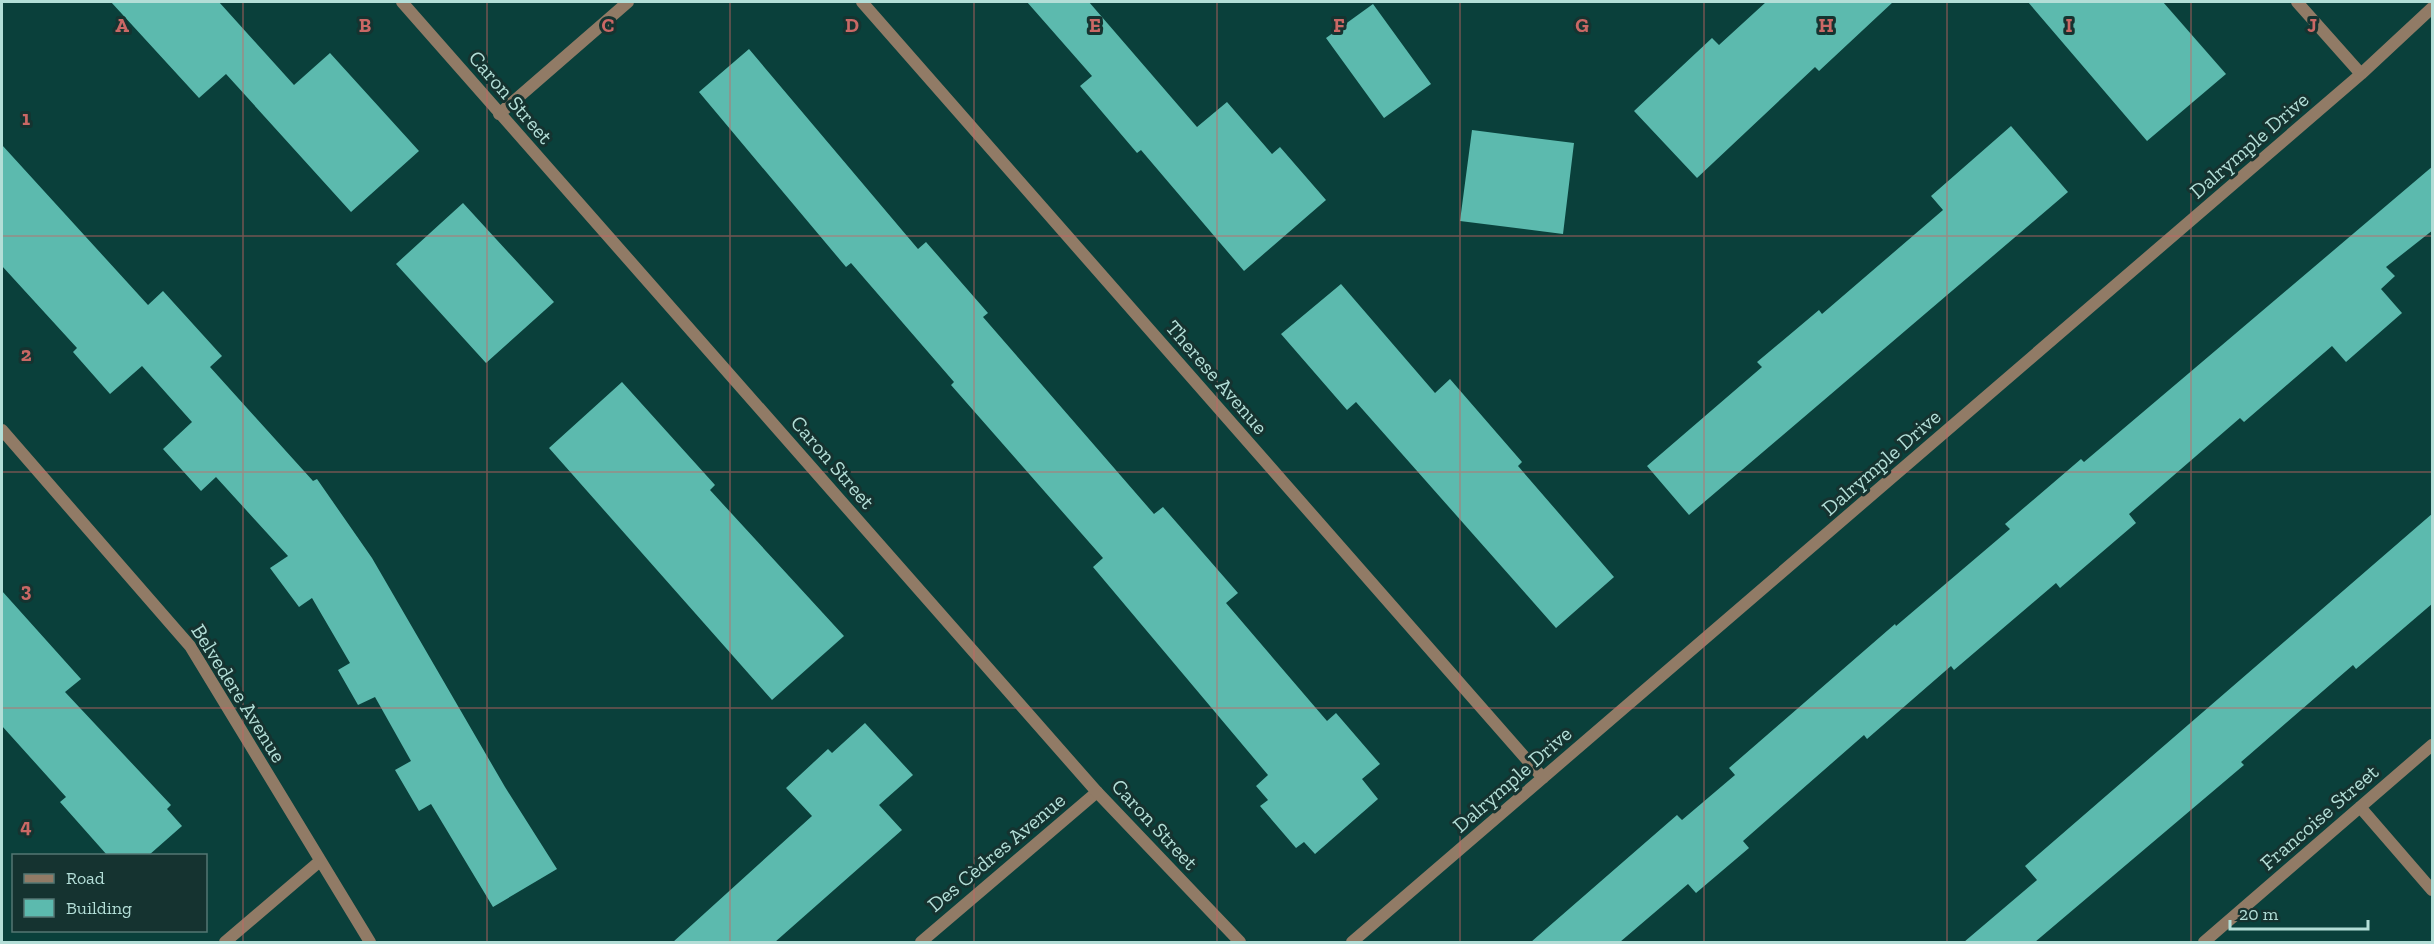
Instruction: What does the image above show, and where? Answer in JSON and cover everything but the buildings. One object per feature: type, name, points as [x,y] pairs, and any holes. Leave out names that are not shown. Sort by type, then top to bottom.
[{"type":"street","name":"Caron Street","points":[[402,2],[1098,792],[1240,942]]},
{"type":"street","points":[[500,114],[628,2]]},
{"type":"street","name":"Therese Avenue","points":[[862,2],[1543,778]]},
{"type":"street","points":[[2297,2],[2361,74]]},
{"type":"street","name":"Dalrymple Drive","points":[[1352,942],[2361,74],[2433,8]]},
{"type":"street","name":"Belvedere Avenue","points":[[2,430],[190,645],[370,942]]},
{"type":"street","name":"Francoise Street","points":[[2204,942],[2433,745]]},
{"type":"street","name":"Des Cèdres Avenue","points":[[921,942],[1098,792]]},
{"type":"street","points":[[2360,807],[2433,890]]},
{"type":"street","points":[[225,942],[320,861]]}]
